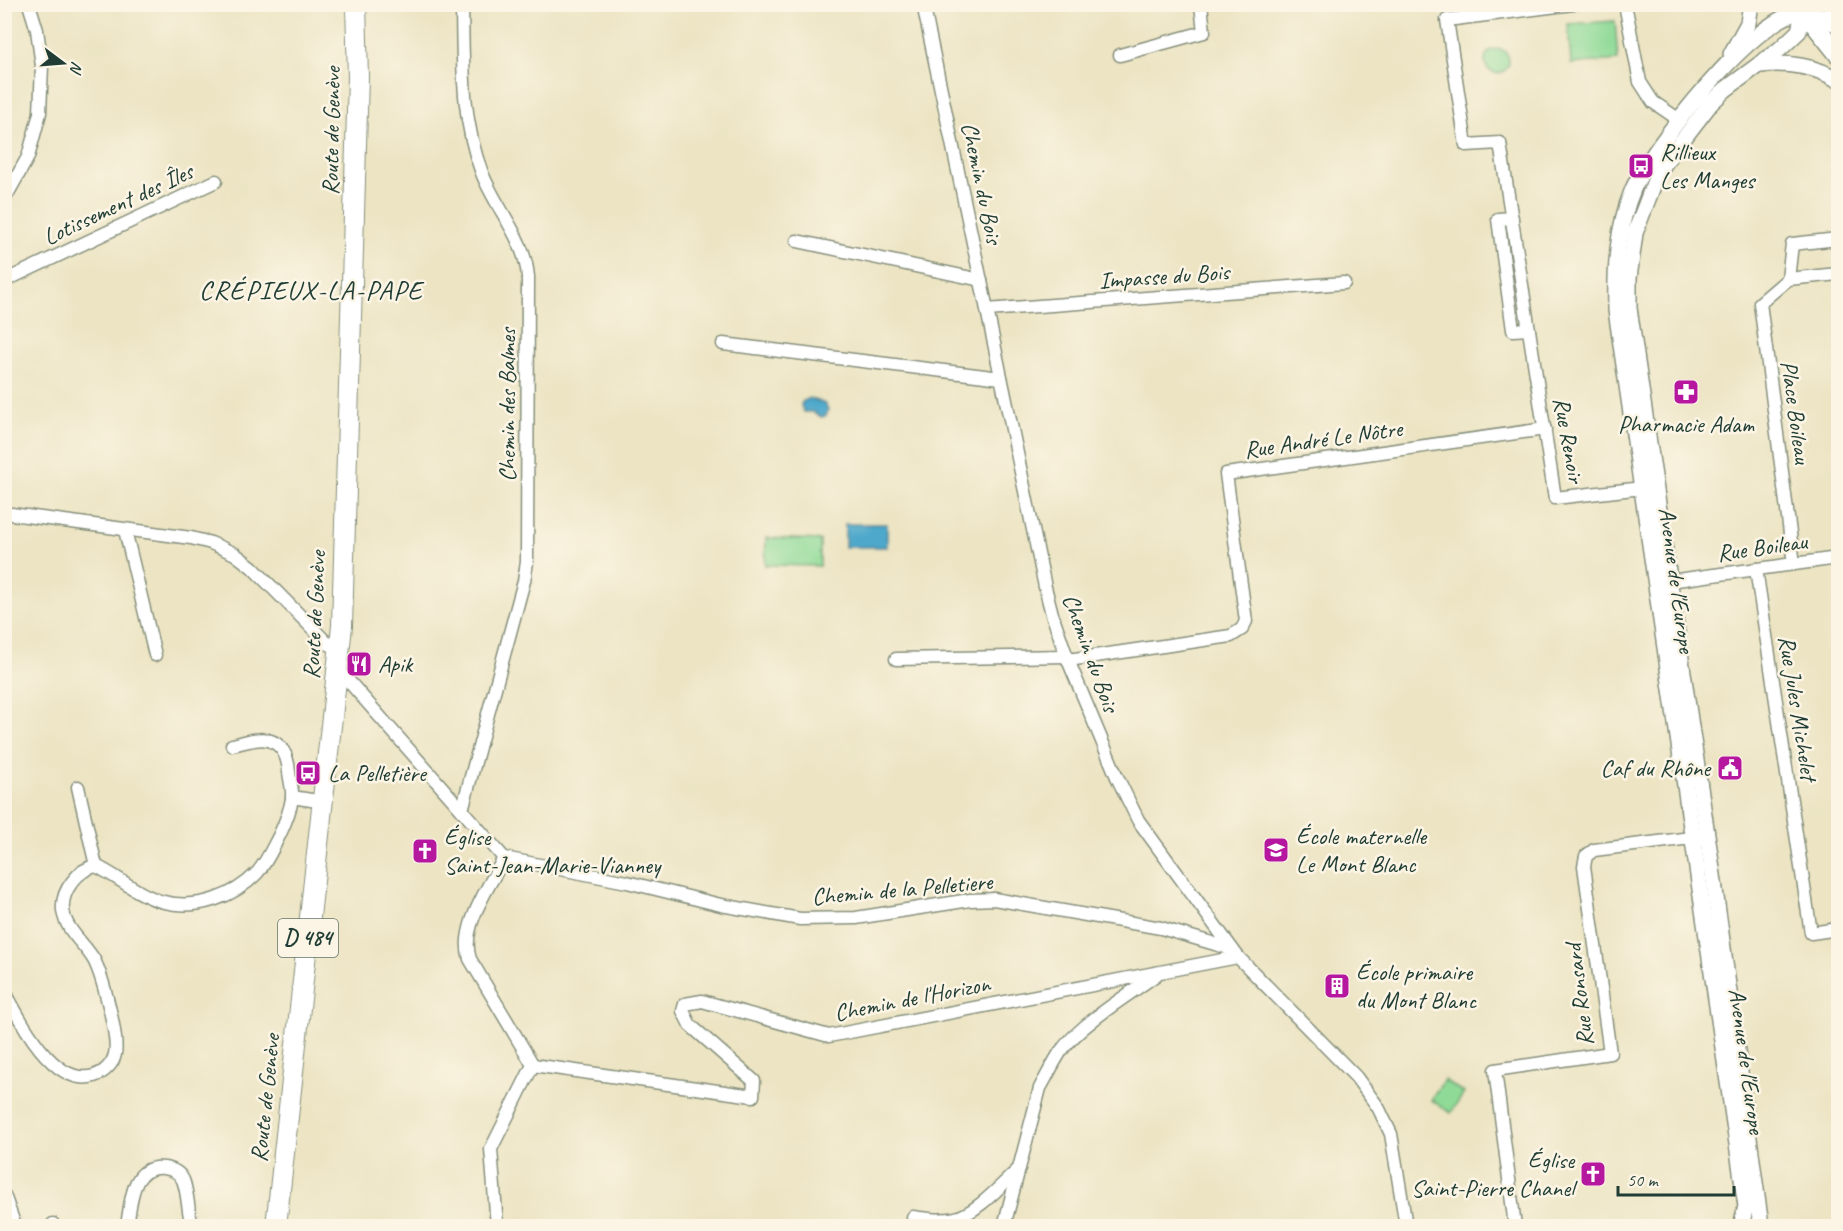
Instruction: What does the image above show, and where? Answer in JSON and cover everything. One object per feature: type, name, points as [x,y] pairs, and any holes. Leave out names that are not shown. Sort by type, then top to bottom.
[{"type":"main road","name":"Route de Genève","points":[[276,1227],[339,660],[358,77],[356,4]]},
{"type":"main road","points":[[1831,4],[1839,14]]},
{"type":"main road","points":[[1802,7],[1839,54]]},
{"type":"street","points":[[4,200],[28,157],[40,113],[42,66],[37,30],[29,4]]},
{"type":"street","name":"Chemin des Balmes","points":[[462,4],[464,93],[470,131],[482,173],[521,244],[527,261],[528,277],[527,562],[524,581],[462,810]]},
{"type":"street","name":"Chemin du Bois","points":[[922,4],[1045,587],[1067,658],[1117,777],[1138,820],[1235,953],[1356,1077],[1378,1107],[1391,1134],[1406,1227]]},
{"type":"street","points":[[1119,55],[1204,32],[1201,4]]},
{"type":"street","name":"Rue Renoir","points":[[1573,4],[1447,20],[1467,145],[1500,143],[1555,498],[1648,487]]},
{"type":"street","points":[[1625,4],[1640,82],[1653,102],[1678,119]]},
{"type":"street","points":[[1719,72],[1739,42],[1748,23],[1751,4]]},
{"type":"street","points":[[1802,7],[1839,25]]},
{"type":"street","name":"Avenue de l'Europe","points":[[1761,1227],[1648,487],[1616,310],[1615,276],[1618,243],[1633,190],[1650,158],[1678,119],[1719,72],[1765,30],[1802,7]]},
{"type":"street","name":"Avenue de l'Europe","points":[[1648,487],[1629,308],[1629,278],[1635,233],[1645,202],[1664,164],[1711,103],[1726,89],[1761,65],[1798,31],[1802,7]]},
{"type":"street","points":[[1761,65],[1803,66],[1829,74],[1839,80]]},
{"type":"street","name":"Lotissement des Îles","points":[[4,281],[216,181]]},
{"type":"street","points":[[1839,239],[1792,244],[1788,279],[1839,274]]},
{"type":"street","points":[[797,241],[981,280]]},
{"type":"street","name":"Place Boileau","points":[[1788,279],[1760,303],[1794,564]]},
{"type":"street","name":"Impasse du Bois","points":[[987,310],[1344,283]]},
{"type":"street","points":[[723,344],[1001,378]]},
{"type":"street","name":"Rue André Le Nôtre","points":[[1067,658],[1231,636],[1242,629],[1246,621],[1226,474],[1545,429]]},
{"type":"street","points":[[4,513],[191,538],[211,543],[235,554],[252,567],[327,644],[504,858],[470,925],[467,951],[533,1065],[490,1149],[497,1227]]},
{"type":"street","points":[[125,530],[155,655]]},
{"type":"street","name":"Rue Boileau","points":[[1662,582],[1839,558]]},
{"type":"street","name":"Rue Jules Michelet","points":[[1756,569],[1811,933],[1839,929]]},
{"type":"street","points":[[896,660],[1067,658]]},
{"type":"street","points":[[4,990],[38,1047],[47,1058],[62,1069],[74,1076],[87,1078],[101,1074],[111,1065],[116,1053],[115,1040],[102,976],[93,958],[68,925],[63,910],[65,894],[75,878],[88,867],[96,866],[135,890],[164,902],[199,904],[229,893],[256,873],[269,857],[285,823],[292,797],[288,764],[283,750],[276,743],[266,739],[232,745]]},
{"type":"street","points":[[78,786],[96,866]]},
{"type":"street","points":[[292,797],[324,802]]},
{"type":"street","name":"Avenue de l'Europe","points":[[1700,836],[1746,1206],[1741,1227]]},
{"type":"street","name":"Rue Ronsard","points":[[1515,1227],[1495,1070],[1610,1053],[1584,866],[1586,856],[1594,850],[1700,836]]},
{"type":"street","name":"Chemin de la Pelletiere","points":[[504,858],[627,882],[721,905],[800,919],[856,918],[970,900],[994,899],[1161,928],[1235,953]]},
{"type":"street","name":"Chemin de l'Horizon","points":[[533,1065],[753,1096],[754,1082],[690,1025],[683,1011],[686,1004],[702,1001],[829,1036],[1161,972],[1235,953]]},
{"type":"street","points":[[1004,1227],[1040,1088],[1062,1051],[1083,1029],[1161,972]]},
{"type":"street","points":[[127,1227],[134,1185],[148,1169],[158,1168],[171,1169],[178,1173],[184,1181],[192,1227]]},
{"type":"street","points":[[913,1217],[939,1220],[958,1218],[984,1200],[1019,1169]]},
{"type":"street","points":[[4,1196],[15,1227]]},
{"type":"green space","points":[[1615,21],[1618,60],[1571,64],[1568,24]]},
{"type":"green space","points":[[1497,49],[1505,53],[1509,61],[1505,69],[1497,73],[1489,69],[1485,61],[1489,53]]},
{"type":"green space","points":[[766,538],[820,540],[820,566],[765,565]]},
{"type":"green space","points":[[1444,1080],[1464,1093],[1451,1113],[1431,1100]]},
{"type":"water","points":[[810,398],[824,403],[828,410],[826,416],[821,417],[813,412],[804,412],[802,402]]},
{"type":"water","points":[[845,524],[887,524],[887,547],[845,547]]},
{"type":"place","name":"Rillieux Les Manges","points":[[1641,166]]},
{"type":"place","name":"Pharmacie Adam","points":[[1686,392]]},
{"type":"place","name":"Apik","points":[[359,664]]},
{"type":"place","name":"Caf du Rhône","points":[[1730,768]]},
{"type":"place","name":"La Pelletière","points":[[308,773]]},
{"type":"place","name":"École maternelle Le Mont Blanc","points":[[1276,850]]},
{"type":"place","name":"Église Saint-Jean-Marie-Vianney","points":[[425,851]]},
{"type":"place","name":"École primaire du Mont Blanc","points":[[1337,986]]},
{"type":"place","name":"Église Saint-Pierre Chanel","points":[[1593,1174]]},
{"type":"district","name":"CRÉPIEUX-LA-PAPE","points":[[311,290]]}]
